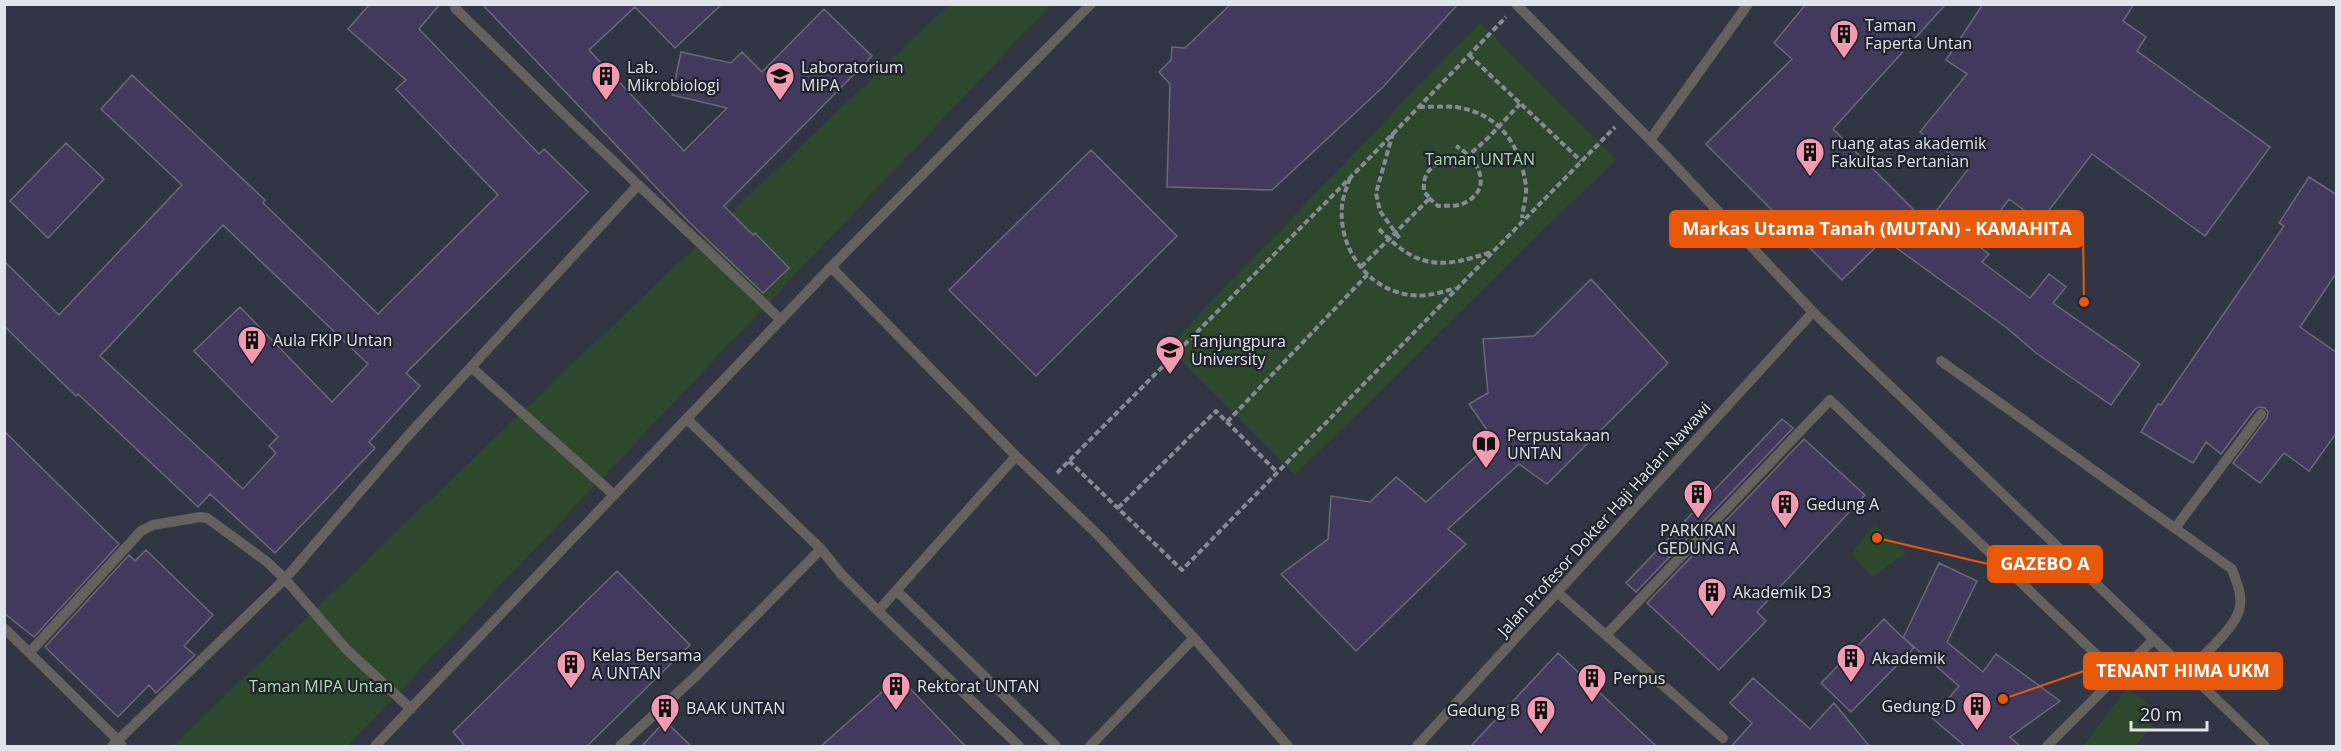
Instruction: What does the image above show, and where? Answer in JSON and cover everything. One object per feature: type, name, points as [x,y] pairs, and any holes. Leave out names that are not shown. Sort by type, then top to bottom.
[{"type":"lane","points":[[375,747],[831,267],[1091,4]]},
{"type":"lane","points":[[1650,140],[1748,4]]},
{"type":"lane","points":[[1517,5],[1650,140],[1813,312],[2265,747]]},
{"type":"lane","points":[[455,8],[781,320]]},
{"type":"lane","points":[[4,628],[30,652],[117,744],[285,579],[405,439],[638,184]]},
{"type":"lane","points":[[831,267],[1016,456],[1099,536],[1194,638],[1287,747]]},
{"type":"lane","name":"Jalan Profesor Dokter Haji Hadari Nawawi","points":[[1417,747],[1813,312]]},
{"type":"lane","points":[[1941,362],[2232,569],[2240,592],[2240,606],[2236,619],[2187,672]]},
{"type":"lane","points":[[471,367],[614,495]]},
{"type":"lane","points":[[1606,635],[1830,400],[2102,660]]},
{"type":"lane","points":[[2175,528],[2261,414]]},
{"type":"lane","points":[[687,419],[820,549],[842,575],[1019,747]]},
{"type":"lane","points":[[879,611],[1016,456]]},
{"type":"lane","points":[[30,652],[141,531],[153,525],[200,517],[207,518],[266,561],[285,579],[346,650],[411,710]]},
{"type":"lane","points":[[620,747],[697,675],[820,549]]},
{"type":"lane","points":[[897,591],[1056,747]]},
{"type":"lane","points":[[1558,593],[1723,738]]},
{"type":"lane","points":[[1090,747],[1194,638]]},
{"type":"lane","points":[[2048,747],[2153,640]]},
{"type":"path","points":[[1046,484],[1350,178],[1517,5]]},
{"type":"path","points":[[1469,55],[1581,161]]},
{"type":"path","points":[[1456,146],[1470,155],[1480,169],[1480,188],[1474,198],[1460,205],[1438,206],[1424,192],[1423,180],[1429,168],[1441,162],[1457,166],[1470,155],[1520,104]]},
{"type":"path","points":[[1418,107],[1454,107],[1468,110],[1500,125],[1513,145],[1526,188],[1522,220]]},
{"type":"path","points":[[1069,461],[1182,570],[1626,116]]},
{"type":"path","points":[[1394,132],[1376,194],[1380,211],[1400,239]]},
{"type":"path","points":[[1350,178],[1342,203],[1342,230],[1351,255],[1368,275],[1387,289],[1410,295],[1433,295],[1456,288]]},
{"type":"path","points":[[1361,267],[1429,198]]},
{"type":"path","points":[[1379,229],[1420,261],[1460,262],[1492,252]]},
{"type":"path","points":[[1227,422],[1368,275]]},
{"type":"path","points":[[1118,508],[1216,411],[1277,472]]},
{"type":"shaded area","name":"Tanjungpura University","points":[[5,5],[2336,5],[2336,746],[5,746]]},
{"type":"green space","name":"Taman MIPA Untan","points":[[949,5],[1051,5],[348,746],[172,746]]},
{"type":"green space","name":"Taman UNTAN","points":[[1480,22],[1616,159],[1295,475],[1168,347]]},
{"type":"green space","points":[[1875,524],[1906,553],[1873,577],[1851,553]]},
{"type":"green space","points":[[2127,688],[2161,713],[2136,746],[2083,746]]},
{"type":"building","points":[[370,4],[440,4],[419,29],[539,154],[544,149],[588,192],[406,373],[420,386],[369,442],[375,448],[275,553],[210,494],[198,507],[78,394],[76,396],[4,326],[4,261],[59,315],[182,185],[101,109],[132,75],[265,200],[263,203],[378,314],[498,195],[396,89],[406,80],[348,29]],"holes":[[[223,225],[368,364],[332,402],[240,307],[194,351],[278,437],[269,446],[276,453],[243,489],[100,356]]]},
{"type":"building","points":[[482,4],[722,4],[675,48],[635,7],[589,50],[684,151],[727,108],[672,95],[681,52],[731,63],[742,52],[762,72],[824,9],[872,56],[724,206],[753,235],[755,233],[789,268],[763,293],[688,221]]},
{"type":"building","points":[[1231,4],[1458,4],[1383,87],[1272,190],[1167,187],[1170,84],[1159,72],[1171,60],[1172,47],[1185,48]]},
{"type":"building","points":[[1806,4],[1946,4],[1833,129],[1927,223],[1969,168],[1920,132],[1967,74],[1946,60],[1983,4],[2134,4],[2123,21],[2146,37],[2137,51],[2270,147],[2205,236],[2092,154],[2040,222],[2009,199],[1976,244],[1989,254],[1982,262],[2030,298],[2049,274],[2066,287],[2053,303],[2140,364],[2111,405],[2036,353],[2007,328],[1884,239],[1842,280],[1706,144],[1792,59],[1774,43]]},
{"type":"building","points":[[66,143],[104,179],[48,238],[10,201]]},
{"type":"building","points":[[1091,150],[1177,236],[1036,376],[949,290]]},
{"type":"building","points":[[2309,177],[2337,195],[2337,272],[2300,327],[2337,353],[2337,432],[2309,471],[2284,453],[2260,483],[2233,463],[2267,418],[2268,412],[2265,408],[2255,409],[2221,454],[2206,442],[2193,463],[2141,432],[2158,404],[2161,405],[2284,226],[2279,223]]},
{"type":"building","name":"Perpustakaan UNTAN","points":[[1591,279],[1668,363],[1547,484],[1519,464],[1448,529],[1466,544],[1356,651],[1281,574],[1328,539],[1331,496],[1370,502],[1396,477],[1426,502],[1494,440],[1469,404],[1488,393],[1483,339],[1534,336]]},
{"type":"building","name":"PARKIRAN GEDUNG A","points":[[1782,419],[1793,428],[1636,592],[1626,583]]},
{"type":"building","points":[[4,431],[119,544],[34,637],[4,613]]},
{"type":"building","points":[[1804,439],[1865,495],[1757,612],[1766,621],[1719,670],[1647,603]]},
{"type":"building","points":[[146,550],[213,615],[184,646],[195,655],[156,693],[149,685],[118,717],[45,647],[129,555],[135,561]]},
{"type":"building","points":[[1939,563],[1977,581],[1947,642],[1983,672],[1996,654],[2060,701],[2010,737],[2021,747],[1966,747],[1932,718],[1959,686],[1904,638],[1914,648],[1851,712],[1821,683],[1884,619],[1903,638]]},
{"type":"building","name":"Kelas Bersama A UNTAN","points":[[617,571],[690,645],[586,747],[466,747],[453,732]]},
{"type":"building","points":[[1558,653],[1657,747],[1470,747]]},
{"type":"building","name":"Rektorat UNTAN","points":[[899,677],[966,747],[820,747]]},
{"type":"building","points":[[1753,678],[1810,729],[1834,703],[1870,747],[1731,747],[1752,723],[1730,703]]},
{"type":"building","name":"BAAK UNTAN","points":[[665,721],[692,747],[641,747]]},
{"type":"place","name":"Taman Faperta Untan","points":[[1844,60]]},
{"type":"place","name":"Lab. Mikrobiologi","points":[[606,102]]},
{"type":"place","name":"Laboratorium MIPA","points":[[780,102]]},
{"type":"place","name":"ruang atas akademik Fakultas Pertanian","points":[[1810,178]]},
{"type":"place","name":"Markas Utama Tanah (MUTAN) - KAMAHITA","points":[[2084,302]]},
{"type":"place","name":"Aula FKIP Untan","points":[[252,366]]},
{"type":"place","name":"Tanjungpura University","points":[[1170,376]]},
{"type":"place","name":"Perpustakaan UNTAN","points":[[1486,470]]},
{"type":"place","name":"PARKIRAN GEDUNG A","points":[[1698,520]]},
{"type":"place","name":"Gedung A","points":[[1785,530]]},
{"type":"place","name":"GAZEBO A","points":[[1877,538]]},
{"type":"place","name":"Akademik D3","points":[[1712,618]]},
{"type":"place","name":"Akademik","points":[[1851,684]]},
{"type":"place","name":"Kelas Bersama A UNTAN","points":[[571,690]]},
{"type":"place","name":"TENANT HIMA UKM","points":[[2003,699]]},
{"type":"place","name":"Perpus","points":[[1592,704]]},
{"type":"place","name":"Rektorat UNTAN","points":[[896,712]]},
{"type":"place","name":"Gedung D","points":[[1977,732]]},
{"type":"place","name":"BAAK UNTAN","points":[[665,734]]},
{"type":"place","name":"Gedung B","points":[[1541,736]]}]
